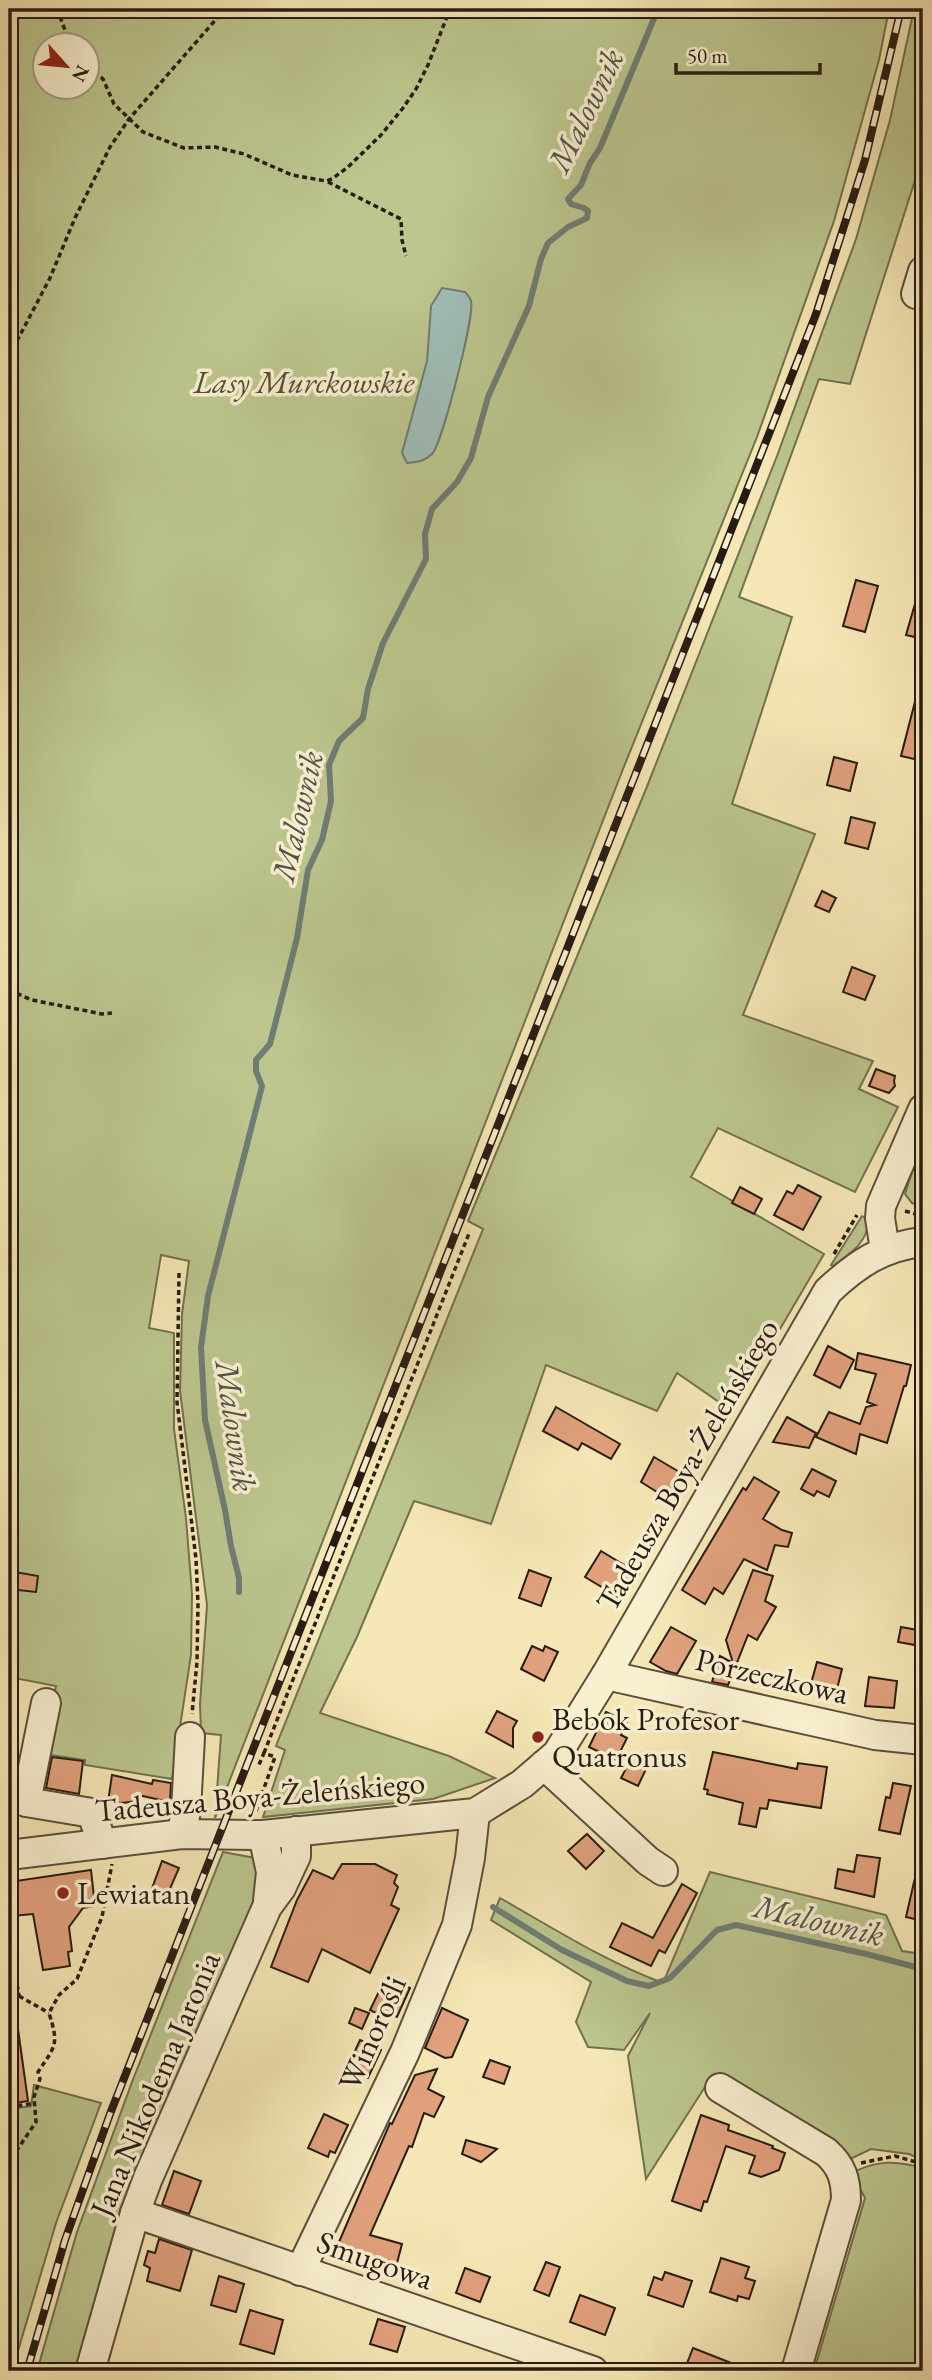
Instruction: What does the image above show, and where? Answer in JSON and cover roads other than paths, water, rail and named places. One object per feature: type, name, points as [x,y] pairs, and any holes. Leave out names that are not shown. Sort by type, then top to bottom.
[{"type":"street","points":[[885,1250],[881,1206],[923,1109]]},
{"type":"street","name":"Tadeusza Boya-Żeleńskiego","points":[[9,1855],[182,1834],[259,1828],[331,1830],[475,1813],[522,1784],[557,1754],[606,1675],[828,1291],[849,1271],[885,1250],[923,1242]]},
{"type":"street","name":"Porzeczkowa","points":[[606,1675],[875,1735],[923,1741]]},
{"type":"street","points":[[46,1703],[26,1802],[92,1812],[102,1844]]},
{"type":"street","points":[[182,1834],[190,1737]]},
{"type":"street","points":[[544,1765],[648,1861],[663,1871]]},
{"type":"street","name":"Winorośli","points":[[300,2271],[405,2052],[457,1925],[470,1858],[475,1813]]},
{"type":"street","name":"Jana Nikodema Jaronia","points":[[259,1828],[271,1872],[267,1907]]},
{"type":"street","name":"Jana Nikodema Jaronia","points":[[90,2371],[135,2213],[162,2142],[267,1907],[281,1888],[296,1856],[296,1831]]},
{"type":"street","points":[[720,2088],[826,2152],[836,2161],[846,2183],[846,2200],[796,2371]]},
{"type":"street","name":"Smugowa","points":[[135,2213],[593,2371]]},
{"type":"water","points":[[442,288],[465,292],[471,301],[468,329],[450,405],[437,445],[426,459],[407,463],[402,453],[427,361],[431,306]]},
{"type":"waterway","name":"Malownik","points":[[239,1592],[239,1578],[205,1420],[201,1347],[208,1296],[262,1086],[256,1071],[256,1060],[270,1044],[297,938],[308,870],[322,840],[331,801],[329,765],[339,741],[363,718],[368,689],[383,643],[426,559],[425,534],[432,509],[457,482],[471,458],[488,397],[529,306],[548,243],[568,227],[587,218],[588,211],[571,204],[568,199],[581,185],[600,148],[658,9]]},
{"type":"waterway","name":"Malownik","points":[[493,1907],[562,1950],[627,1981],[649,1986],[670,1978],[717,1930],[736,1925],[923,1969]]},
{"type":"railway","points":[[27,2371],[65,2240],[110,2114],[816,314],[865,160],[901,9]]},
{"type":"place","name":"Bebok Profesor Quatronus","points":[[538,1737]]},
{"type":"place","name":"Lewiatan","points":[[63,1893]]},
{"type":"park label","name":"Lasy Murckowskie","points":[[304,382]]}]
